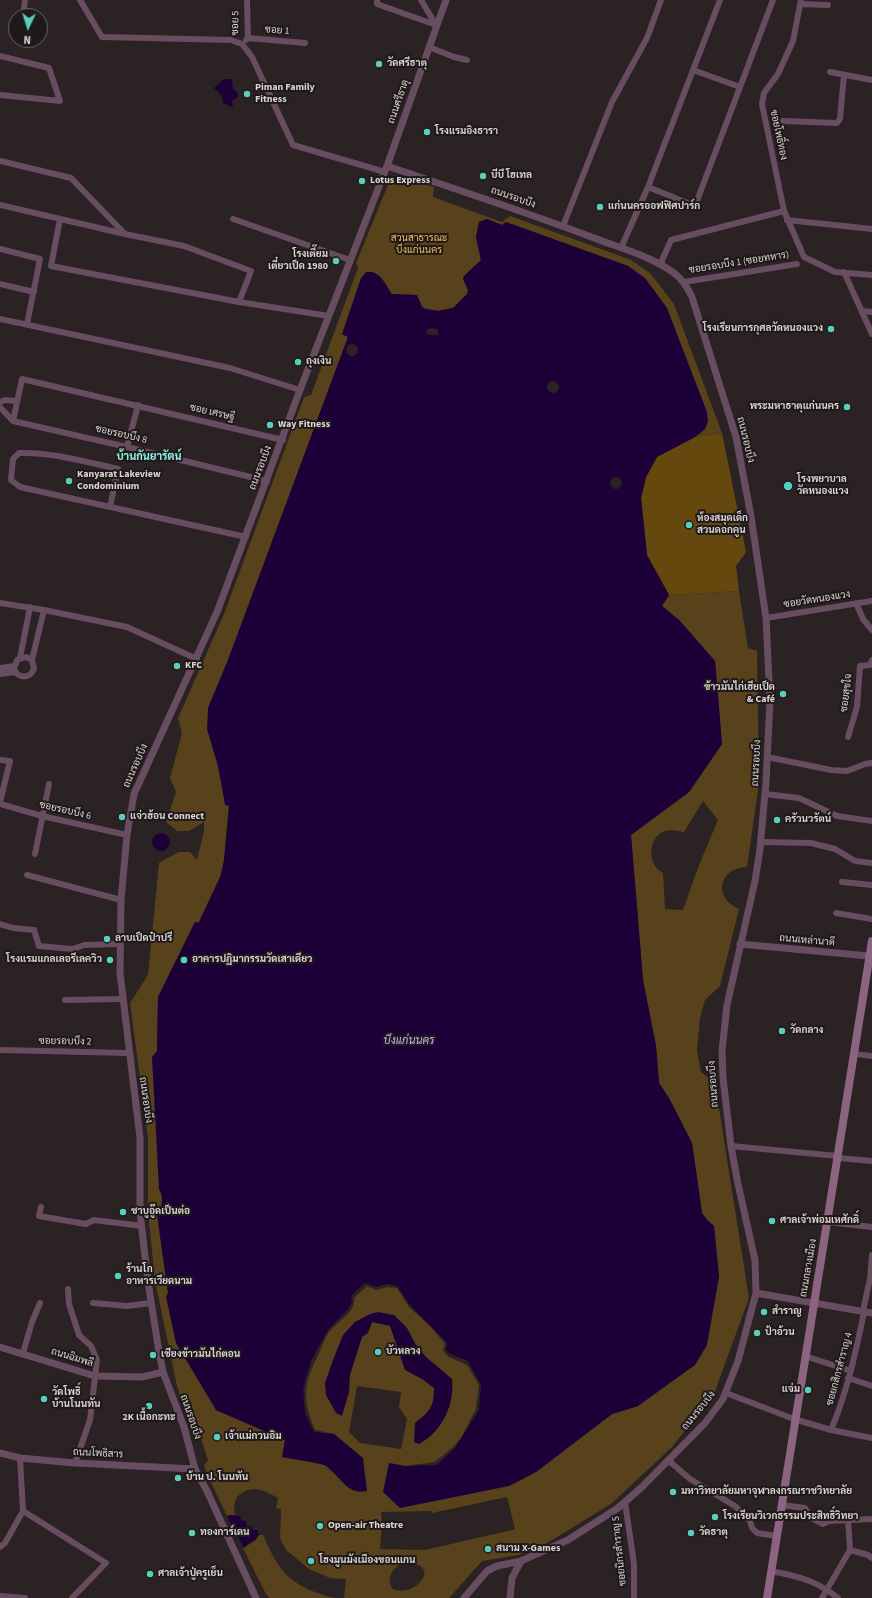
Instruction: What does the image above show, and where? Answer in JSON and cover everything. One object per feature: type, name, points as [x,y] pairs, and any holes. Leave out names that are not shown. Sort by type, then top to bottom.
[{"type":"main road","name":"ถนนกลางเมือง","points":[[767,1598],[794,1419],[828,1222],[871,956],[872,941]]},
{"type":"street","points":[[80,0],[102,37],[231,40],[242,44],[252,56],[293,145],[386,169]]},
{"type":"street","name":"ซอย 5","points":[[242,44],[248,38],[246,0]]},
{"type":"street","points":[[377,0],[377,4],[436,25]]},
{"type":"street","points":[[421,0],[436,25]]},
{"type":"street","name":"ถนนศรีธาตุ","points":[[386,169],[446,0]]},
{"type":"street","points":[[563,226],[612,102],[647,38],[661,0]]},
{"type":"street","points":[[621,248],[648,187],[720,0]]},
{"type":"street","points":[[648,187],[695,206],[773,0]]},
{"type":"street","points":[[801,2],[828,5]]},
{"type":"street","name":"ซอยโพธิ์ทอง","points":[[801,2],[794,41],[778,74],[764,93],[762,104],[784,210],[804,257],[835,272],[872,275]]},
{"type":"street","name":"ซอย 1","points":[[248,38],[305,43]]},
{"type":"street","points":[[429,47],[454,58],[467,60]]},
{"type":"street","points":[[0,56],[49,68],[60,101],[0,95]]},
{"type":"street","points":[[693,70],[740,87]]},
{"type":"street","points":[[830,72],[872,80],[870,86],[872,86]]},
{"type":"street","points":[[783,121],[837,123],[840,119],[844,75]]},
{"type":"street","points":[[0,161],[71,178],[125,234]]},
{"type":"street","name":"ถนนรอบบึง","points":[[256,1598],[207,1491],[195,1469],[184,1427],[163,1372],[151,1304],[140,1213],[140,1138],[120,974],[121,900],[127,835],[134,794],[197,659],[217,612],[283,440],[300,390],[386,169],[563,226],[660,264],[684,282],[692,297],[736,437],[751,516],[766,618],[770,701],[761,842],[755,881],[727,1005],[722,1050],[723,1078],[731,1146],[755,1260],[756,1293],[738,1361],[724,1399],[705,1423],[625,1502],[568,1540],[521,1561],[497,1566],[487,1571],[464,1598]]},
{"type":"street","points":[[0,205],[184,246],[251,271],[239,302]]},
{"type":"street","points":[[660,264],[670,240],[784,210]]},
{"type":"street","points":[[60,219],[51,266],[239,302],[329,316]]},
{"type":"street","points":[[233,219],[350,260]]},
{"type":"street","points":[[787,220],[872,229]]},
{"type":"street","points":[[0,249],[40,259],[27,324]]},
{"type":"street","name":"ซอยรอบบึง 1 (ซอยทหาร)","points":[[684,282],[797,264]]},
{"type":"street","points":[[844,272],[872,334]]},
{"type":"street","points":[[0,284],[34,292]]},
{"type":"street","points":[[862,311],[872,312]]},
{"type":"street","points":[[0,319],[230,368],[300,390]]},
{"type":"street","name":"ซอย เศรษฐี","points":[[17,402],[22,379],[283,440]]},
{"type":"street","points":[[0,402],[4,400],[17,402],[13,421]]},
{"type":"street","points":[[127,447],[138,405]]},
{"type":"street","points":[[0,407],[13,421]]},
{"type":"street","name":"ซอยรอบบึง 8","points":[[13,421],[267,481]]},
{"type":"street","points":[[110,507],[118,469],[31,452],[19,453],[13,459],[11,480],[17,485],[110,507],[246,537]]},
{"type":"street","name":"ซอยวัดหนองแวง","points":[[766,618],[872,601]]},
{"type":"street","points":[[0,603],[44,610],[127,627],[197,659]]},
{"type":"street","points":[[856,603],[864,619],[872,630]]},
{"type":"street","points":[[20,658],[30,608]]},
{"type":"street","points":[[32,660],[26,657],[20,658],[15,662],[15,669],[21,676],[30,675],[34,669],[34,663],[32,660],[44,610]]},
{"type":"street","name":"ซอยสุขใจ","points":[[848,737],[857,707],[860,666],[870,665],[872,660]]},
{"type":"street","points":[[0,668],[15,669]]},
{"type":"street","points":[[0,674],[15,669]]},
{"type":"street","points":[[767,757],[831,770],[848,771],[865,764],[872,763]]},
{"type":"street","name":"ซอยรอบบึง 6","points":[[0,760],[10,761],[0,803],[42,816],[127,835]]},
{"type":"street","points":[[34,854],[49,784]]},
{"type":"street","points":[[765,794],[799,798],[837,816],[872,821]]},
{"type":"street","points":[[761,842],[811,844],[835,849],[855,861],[872,863]]},
{"type":"street","points":[[27,875],[121,900]]},
{"type":"street","points":[[842,882],[872,885]]},
{"type":"street","points":[[836,913],[872,919]]},
{"type":"street","points":[[0,924],[13,928],[34,930],[39,946],[73,949],[84,945],[120,944]]},
{"type":"street","name":"ถนนเหล่านาดี","points":[[740,944],[871,956]]},
{"type":"street","points":[[65,1000],[122,999]]},
{"type":"street","name":"ซอยรอบบึง 2","points":[[0,1050],[129,1053]]},
{"type":"street","points":[[855,1054],[872,1056]]},
{"type":"street","points":[[731,1146],[872,1161]]},
{"type":"street","points":[[40,1207],[39,1216],[86,1224],[94,1220],[142,1226]]},
{"type":"street","points":[[828,1222],[872,1227],[872,1231]]},
{"type":"street","name":"ซอยกสิกรสำราญ 4","points":[[831,1430],[839,1411],[851,1371],[870,1278],[872,1255]]},
{"type":"street","points":[[68,1289],[69,1304],[79,1336],[91,1346],[97,1360],[90,1420],[75,1463]]},
{"type":"street","points":[[756,1293],[872,1313]]},
{"type":"street","points":[[23,1353],[32,1322],[40,1303]]},
{"type":"street","points":[[93,1303],[127,1306],[151,1304]]},
{"type":"street","name":"ถนนฉิมพลี","points":[[0,1347],[95,1376],[142,1378],[163,1372]]},
{"type":"street","points":[[805,1356],[851,1371]]},
{"type":"street","points":[[848,1378],[872,1386]]},
{"type":"street","points":[[726,1393],[794,1419],[831,1430],[872,1438]]},
{"type":"street","name":"ถนนโพธิสาร","points":[[0,1453],[20,1458],[75,1463],[195,1469]]},
{"type":"street","points":[[0,1547],[5,1543],[23,1511],[20,1458]]},
{"type":"street","points":[[668,1460],[690,1479],[735,1506],[750,1521],[752,1528],[757,1533],[776,1536]]},
{"type":"street","name":"ซอยนิกรสำราญ 5","points":[[625,1502],[634,1564],[634,1598]]},
{"type":"street","points":[[781,1505],[805,1508],[810,1517],[823,1524],[829,1521],[872,1519]]},
{"type":"street","points":[[23,1511],[106,1563],[72,1598]]},
{"type":"street","points":[[822,1598],[850,1550],[848,1520]]},
{"type":"street","points":[[850,1550],[868,1555],[872,1558]]},
{"type":"street","points":[[510,1598],[512,1578],[521,1561]]},
{"type":"street","points":[[771,1571],[800,1577],[827,1589],[838,1598]]},
{"type":"street","points":[[0,1596],[25,1598]]},
{"type":"green space","name":"สวนสาธารณะ บึงแก่นนคร","points":[[396,175],[434,187],[433,197],[502,222],[510,216],[631,260],[650,273],[674,304],[722,433],[695,437],[705,429],[628,266],[506,222],[502,225],[487,219],[479,222],[476,237],[481,260],[464,276],[463,279],[468,290],[467,294],[453,308],[438,311],[426,309],[422,307],[417,295],[392,294],[342,334],[348,337],[228,660],[208,708],[208,729],[229,806],[224,860],[221,875],[198,923],[195,922],[158,997],[157,1051],[162,1195],[161,1209],[157,1214],[168,1293],[166,1297],[216,1410],[285,1440],[283,1457],[325,1465],[349,1488],[334,1434],[315,1430],[308,1408],[306,1390],[310,1372],[326,1336],[347,1315],[353,1307],[354,1298],[367,1286],[376,1290],[387,1287],[397,1288],[409,1307],[431,1327],[445,1344],[443,1350],[447,1356],[467,1365],[479,1385],[476,1409],[461,1438],[453,1447],[435,1462],[405,1466],[389,1463],[486,1489],[509,1486],[536,1472],[612,1414],[638,1406],[719,1277],[714,1226],[702,1213],[692,1143],[669,1098],[659,1083],[656,1046],[643,980],[631,835],[689,792],[722,744],[715,661],[679,620],[662,606],[669,595],[739,591],[748,648],[757,651],[759,783],[747,867],[730,872],[722,884],[722,891],[725,898],[739,909],[720,986],[705,1000],[700,1018],[697,1050],[701,1072],[715,1083],[749,1298],[714,1394],[672,1447],[611,1504],[547,1543],[519,1555],[482,1561],[449,1598],[344,1598],[346,1579],[330,1578],[309,1569],[286,1550],[280,1538],[281,1509],[276,1508],[278,1498],[262,1490],[248,1490],[240,1494],[234,1507],[235,1515],[227,1516],[204,1465],[208,1460],[197,1425],[189,1423],[177,1386],[155,1281],[148,1212],[148,1138],[130,1003],[148,975],[159,863],[179,852],[190,852],[197,860],[204,831],[204,822],[189,831],[177,831],[166,822],[176,792],[170,778],[182,733],[178,718],[224,614],[304,397],[311,395],[358,268],[356,263],[390,180]],"holes":[[[703,801],[718,820],[699,865],[683,910],[665,909],[663,873],[654,864],[651,852],[652,845],[659,834],[667,830],[684,832]],[[357,1386],[401,1392],[399,1407],[407,1419],[401,1449],[360,1443],[349,1432]],[[507,1497],[515,1529],[425,1550],[380,1549],[382,1522],[381,1512],[431,1511],[432,1513]],[[407,1562],[418,1565],[423,1569],[424,1575],[422,1580],[416,1585],[401,1591],[393,1589],[390,1576],[392,1572],[403,1563]]]},
{"type":"green space","points":[[259,1535],[263,1535],[269,1549],[282,1570],[298,1584],[320,1594],[334,1598],[270,1598],[266,1594],[243,1548],[255,1541]]},
{"type":"shaded area","points":[[722,433],[746,552],[736,566],[739,591],[669,595],[647,555],[641,498],[646,477],[657,457],[695,437]]},
{"type":"water","points":[[224,79],[231,79],[233,89],[238,93],[237,98],[232,101],[233,106],[231,107],[223,103],[222,96],[214,88]]},
{"type":"water","name":"บึงแก่นนคร","points":[[487,219],[502,225],[506,222],[628,266],[645,278],[667,308],[707,412],[708,421],[705,429],[695,437],[657,457],[646,477],[641,498],[647,555],[669,595],[662,606],[679,620],[715,661],[722,744],[689,792],[631,835],[643,980],[656,1046],[659,1083],[669,1098],[692,1143],[702,1213],[714,1226],[719,1277],[707,1345],[695,1365],[638,1406],[612,1414],[536,1472],[509,1486],[400,1508],[383,1492],[389,1463],[405,1466],[437,1465],[455,1448],[479,1410],[481,1385],[468,1361],[450,1354],[446,1350],[447,1343],[410,1305],[397,1286],[387,1284],[376,1287],[365,1283],[351,1296],[352,1302],[348,1309],[328,1330],[311,1361],[303,1388],[305,1413],[314,1432],[334,1434],[363,1458],[367,1491],[354,1491],[349,1488],[326,1466],[282,1457],[285,1440],[216,1410],[176,1343],[166,1297],[168,1293],[157,1214],[162,1205],[162,1199],[159,1189],[152,1057],[157,1051],[158,997],[195,922],[199,923],[221,875],[224,860],[229,806],[225,805],[218,766],[207,729],[208,708],[228,660],[348,337],[342,334],[361,278],[366,272],[375,273],[382,278],[392,294],[417,295],[422,307],[426,309],[438,311],[453,308],[467,294],[468,290],[463,279],[464,276],[481,260],[476,237],[479,222]]},
{"type":"water","points":[[161,833],[167,836],[170,842],[167,848],[161,851],[155,848],[152,842],[155,836]]},
{"type":"water","points":[[378,1312],[394,1315],[407,1328],[416,1345],[426,1357],[452,1379],[451,1398],[445,1416],[434,1432],[419,1444],[414,1442],[415,1423],[428,1412],[433,1400],[434,1388],[422,1379],[405,1370],[390,1326],[372,1322],[368,1333],[362,1337],[350,1375],[349,1392],[342,1416],[336,1413],[326,1395],[325,1383],[343,1335],[355,1322],[370,1314]]},
{"type":"water","points":[[227,1516],[240,1516],[241,1520],[246,1521],[247,1526],[251,1526],[253,1530],[257,1530],[259,1535],[244,1548]]},
{"type":"pier","points":[[431,328],[437,329],[438,335],[430,335],[426,333],[427,330]]},
{"type":"pier","points":[[352,344],[356,346],[358,350],[356,354],[352,356],[348,354],[346,350],[348,346]]},
{"type":"pier","points":[[553,381],[557,383],[559,387],[557,391],[553,393],[549,391],[547,387],[549,383]]},
{"type":"pier","points":[[614,477],[618,477],[622,483],[618,489],[614,489],[610,485],[610,481]]},
{"type":"place","name":"วัดศรีธาตุ","points":[[379,64]]},
{"type":"place","name":"Piman Family Fitness","points":[[247,94]]},
{"type":"place","name":"โรงแรมอิงธารา","points":[[427,132]]},
{"type":"place","name":"บีบี โฮเทล","points":[[483,176]]},
{"type":"place","name":"Lotus Express","points":[[362,181]]},
{"type":"place","name":"แก่นนครออฟฟิศปาร์ก","points":[[600,207]]},
{"type":"place","name":"โรงเตี๊ยม เตี๋ยวเป็ด 1980","points":[[336,261]]},
{"type":"place","name":"โรงเรียนการกุศลวัดหนองแวง","points":[[831,329]]},
{"type":"place","name":"ถุงเงิน","points":[[298,362]]},
{"type":"place","name":"พระมหาธาตุแก่นนคร","points":[[847,407]]},
{"type":"place","name":"Way Fitness","points":[[270,425]]},
{"type":"place","name":"Kanyarat Lakeview Condominium","points":[[69,481]]},
{"type":"place","name":"โรงพยาบาล วัดหนองแวง","points":[[788,486]]},
{"type":"place","name":"ห้องสมุดเด็ก สวนดอกคูน","points":[[689,525]]},
{"type":"place","name":"KFC","points":[[177,666]]},
{"type":"place","name":"ข้าวมันไก่เฮียเป็ด & Café","points":[[783,694]]},
{"type":"place","name":"แจ่วฮ้อน Connect","points":[[122,817]]},
{"type":"place","name":"ครัวนวรัตน์","points":[[777,820]]},
{"type":"place","name":"ลาบเป็ดป๋าปรี","points":[[107,939]]},
{"type":"place","name":"โรงแรมแกลเลอรีเลควิว","points":[[110,960]]},
{"type":"place","name":"อาคารปฏิมากรรมวัดเสาเดียว","points":[[184,960]]},
{"type":"place","name":"วัดกลาง","points":[[782,1031]]},
{"type":"place","name":"ชาบูอู๊ดเป็นต่อ","points":[[123,1212]]},
{"type":"place","name":"ศาลเจ้าพ่อมเหศักดิ์","points":[[772,1221]]},
{"type":"place","name":"ร้านโก อาหารเวียดนาม","points":[[118,1276]]},
{"type":"place","name":"สำราญ","points":[[764,1312]]},
{"type":"place","name":"ป้าอ้วน","points":[[757,1333]]},
{"type":"place","name":"บัวหลวง","points":[[378,1352]]},
{"type":"place","name":"เชียงข้าวมันไก่ตอน","points":[[153,1355]]},
{"type":"place","name":"แจ่ม","points":[[808,1390]]},
{"type":"place","name":"วัดโพธิ์ บ้านโนนทัน","points":[[44,1399]]},
{"type":"place","name":"2K เนื้อกะทะ","points":[[149,1406]]},
{"type":"place","name":"เจ้าแม่กวนอิม","points":[[217,1437]]},
{"type":"place","name":"บ้าน ป. โนนทัน","points":[[178,1478]]},
{"type":"place","name":"มหาวิทยาลัยมหาจุฬาลงกรณราชวิทยาลัย","points":[[673,1492]]},
{"type":"place","name":"โรงเรียนวิเวกธรรมประสิทธิ์วิทยา","points":[[715,1517]]},
{"type":"place","name":"Open-air Theatre","points":[[320,1526]]},
{"type":"place","name":"ทองการ์เดน","points":[[192,1533]]},
{"type":"place","name":"วัดธาตุ","points":[[691,1533]]},
{"type":"place","name":"สนาม X-Games","points":[[488,1549]]},
{"type":"place","name":"โฮงมูนมังเมืองขอนแกน","points":[[311,1561]]},
{"type":"place","name":"ศาลเจ้าปู่ครูเย็น","points":[[150,1574]]},
{"type":"district","name":"บ้านกันยารัตน์","points":[[149,458]]}]
